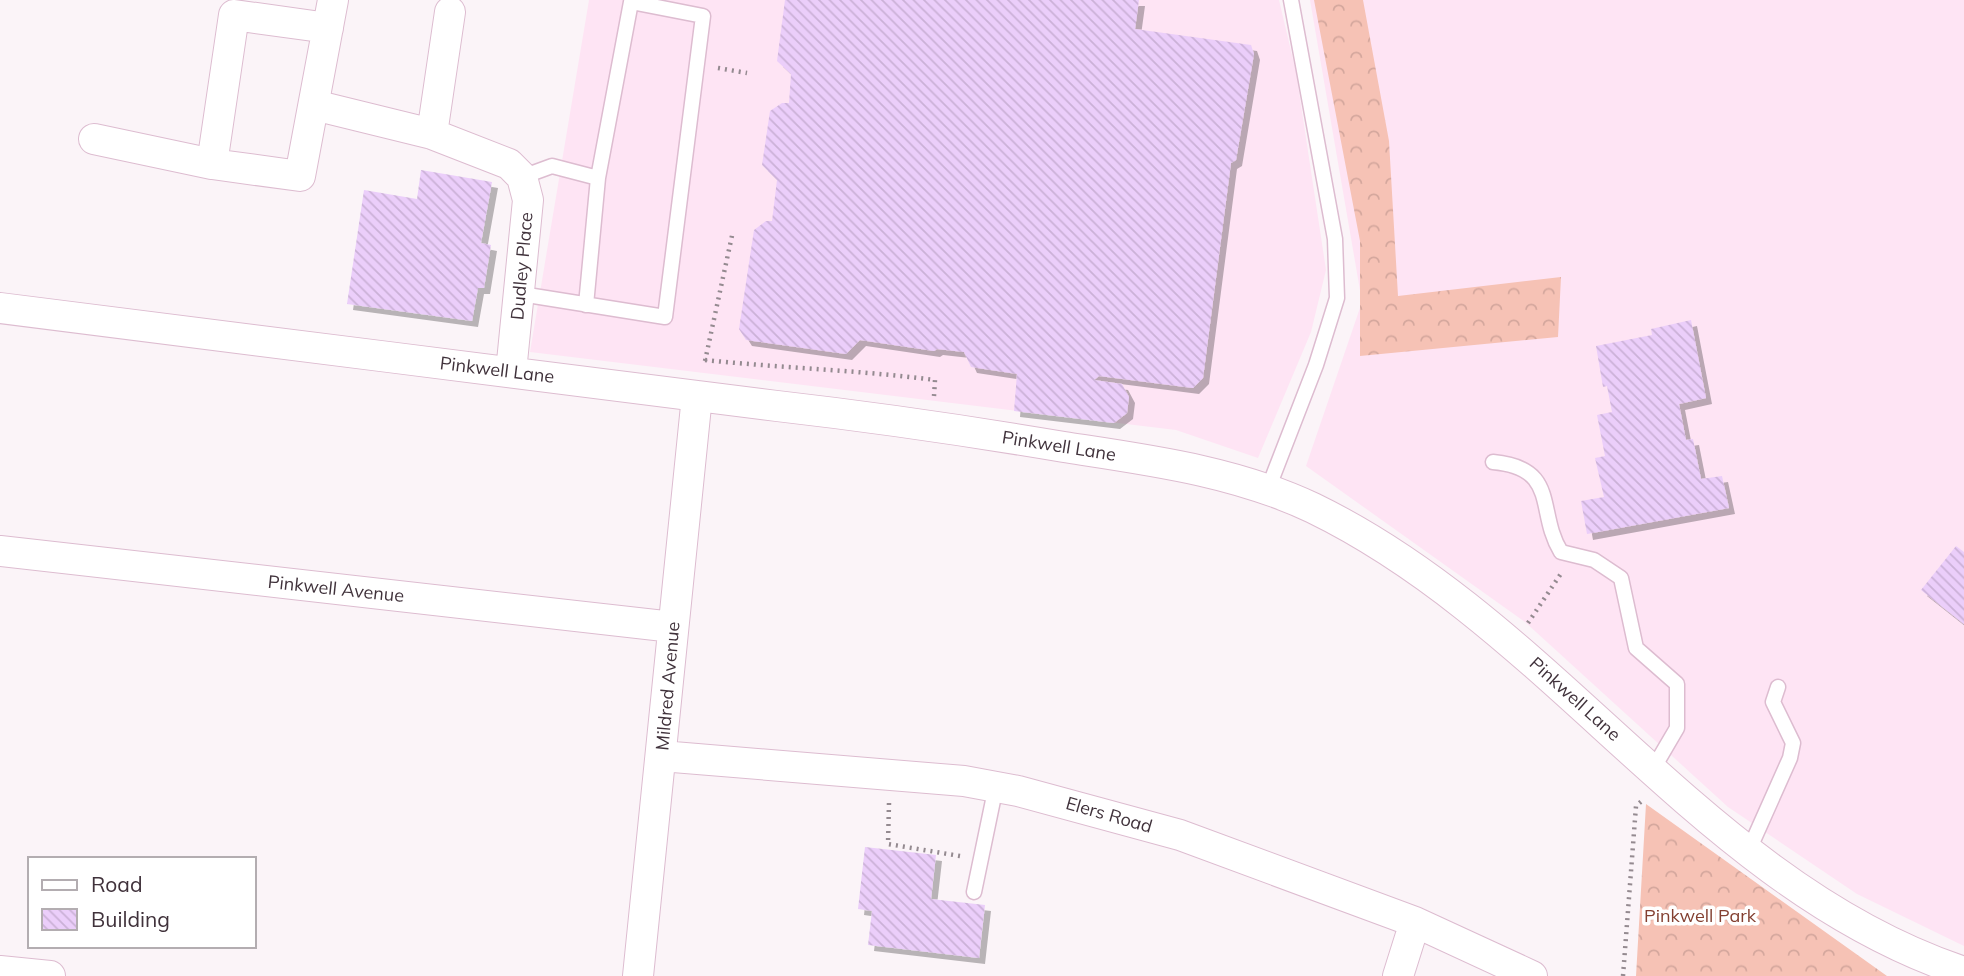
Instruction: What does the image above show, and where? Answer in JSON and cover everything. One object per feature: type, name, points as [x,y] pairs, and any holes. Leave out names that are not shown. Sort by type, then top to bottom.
[{"type":"street","points":[[432,134],[450,12]]},
{"type":"street","points":[[94,139],[212,164],[300,176],[331,14],[234,15],[212,164]]},
{"type":"street","points":[[314,106],[432,134],[509,164],[522,177]]},
{"type":"street","name":"Dudley Place","points":[[511,372],[521,294],[528,201],[522,177]]},
{"type":"street","name":"Pinkwell Lane","points":[[0,308],[932,426],[1180,465],[1268,489],[1309,506],[1396,554],[1464,603],[1529,657],[1658,774],[1792,884],[1861,928],[1930,961],[1964,972]]},
{"type":"street","name":"Mildred Avenue","points":[[638,976],[697,396]]},
{"type":"street","name":"Pinkwell Avenue","points":[[0,551],[673,627]]},
{"type":"street","name":"Elers Road","points":[[661,757],[996,786],[1180,835],[1415,922],[1532,976]]},
{"type":"street","points":[[1398,976],[1415,922]]},
{"type":"street","points":[[0,971],[50,976]]},
{"type":"lane","points":[[1268,489],[1317,365],[1337,298],[1335,239],[1290,0]]},
{"type":"lane","points":[[521,294],[586,305],[665,317],[703,16],[631,2],[598,178],[586,305]]},
{"type":"lane","points":[[522,177],[552,166],[598,178]]},
{"type":"lane","points":[[1493,461],[1513,464],[1532,474],[1542,487],[1554,541],[1561,552],[1573,557],[1594,559],[1621,578],[1636,648],[1677,684],[1677,728],[1658,774]]},
{"type":"lane","points":[[1749,850],[1790,758],[1793,743],[1773,702],[1778,687]]},
{"type":"lane","points":[[975,892],[996,786]]},
{"type":"path","points":[[697,65],[747,73]]},
{"type":"path","points":[[697,396],[733,231]]},
{"type":"path","points":[[705,360],[785,369],[851,369],[935,380],[932,426]]},
{"type":"path","points":[[1529,657],[1540,646],[1522,632],[1573,557]]},
{"type":"path","points":[[1623,976],[1636,806],[1658,774]]},
{"type":"path","points":[[890,775],[888,844],[981,860]]},
{"type":"shaded area","points":[[589,0],[1279,0],[1296,72],[1326,270],[1311,332],[1258,458],[1176,430],[530,352]]},
{"type":"shaded area","points":[[1310,0],[1964,0],[1964,946],[1857,894],[1728,807],[1525,622],[1306,466],[1362,302]]},
{"type":"green space","points":[[1314,0],[1363,0],[1389,141],[1398,296],[1561,277],[1558,337],[1360,356],[1360,241]]},
{"type":"green space","name":"Pinkwell Park","points":[[1646,804],[1887,976],[1636,976]]},
{"type":"building","points":[[785,0],[1139,0],[1135,29],[1251,45],[1254,54],[1236,160],[1231,163],[1203,378],[1193,388],[1099,376],[1094,380],[1122,384],[1129,397],[1127,413],[1114,423],[1014,411],[1017,374],[971,367],[964,352],[934,351],[860,340],[846,354],[746,340],[739,329],[754,230],[766,221],[772,221],[777,180],[762,165],[770,111],[782,103],[789,103],[791,74],[777,61]]},
{"type":"building","points":[[421,170],[492,182],[481,243],[491,245],[484,288],[478,288],[472,321],[347,304],[364,190],[417,199]]},
{"type":"building","points":[[1691,320],[1706,398],[1679,404],[1686,440],[1693,439],[1701,479],[1722,476],[1729,508],[1587,534],[1581,501],[1604,497],[1595,458],[1605,456],[1597,415],[1612,412],[1607,386],[1603,387],[1596,346],[1652,335],[1651,329]]},
{"type":"building","points":[[1956,546],[1964,552],[1964,624],[1921,590]]},
{"type":"building","points":[[865,847],[936,855],[931,899],[985,905],[979,958],[868,945],[872,911],[858,909]]}]
